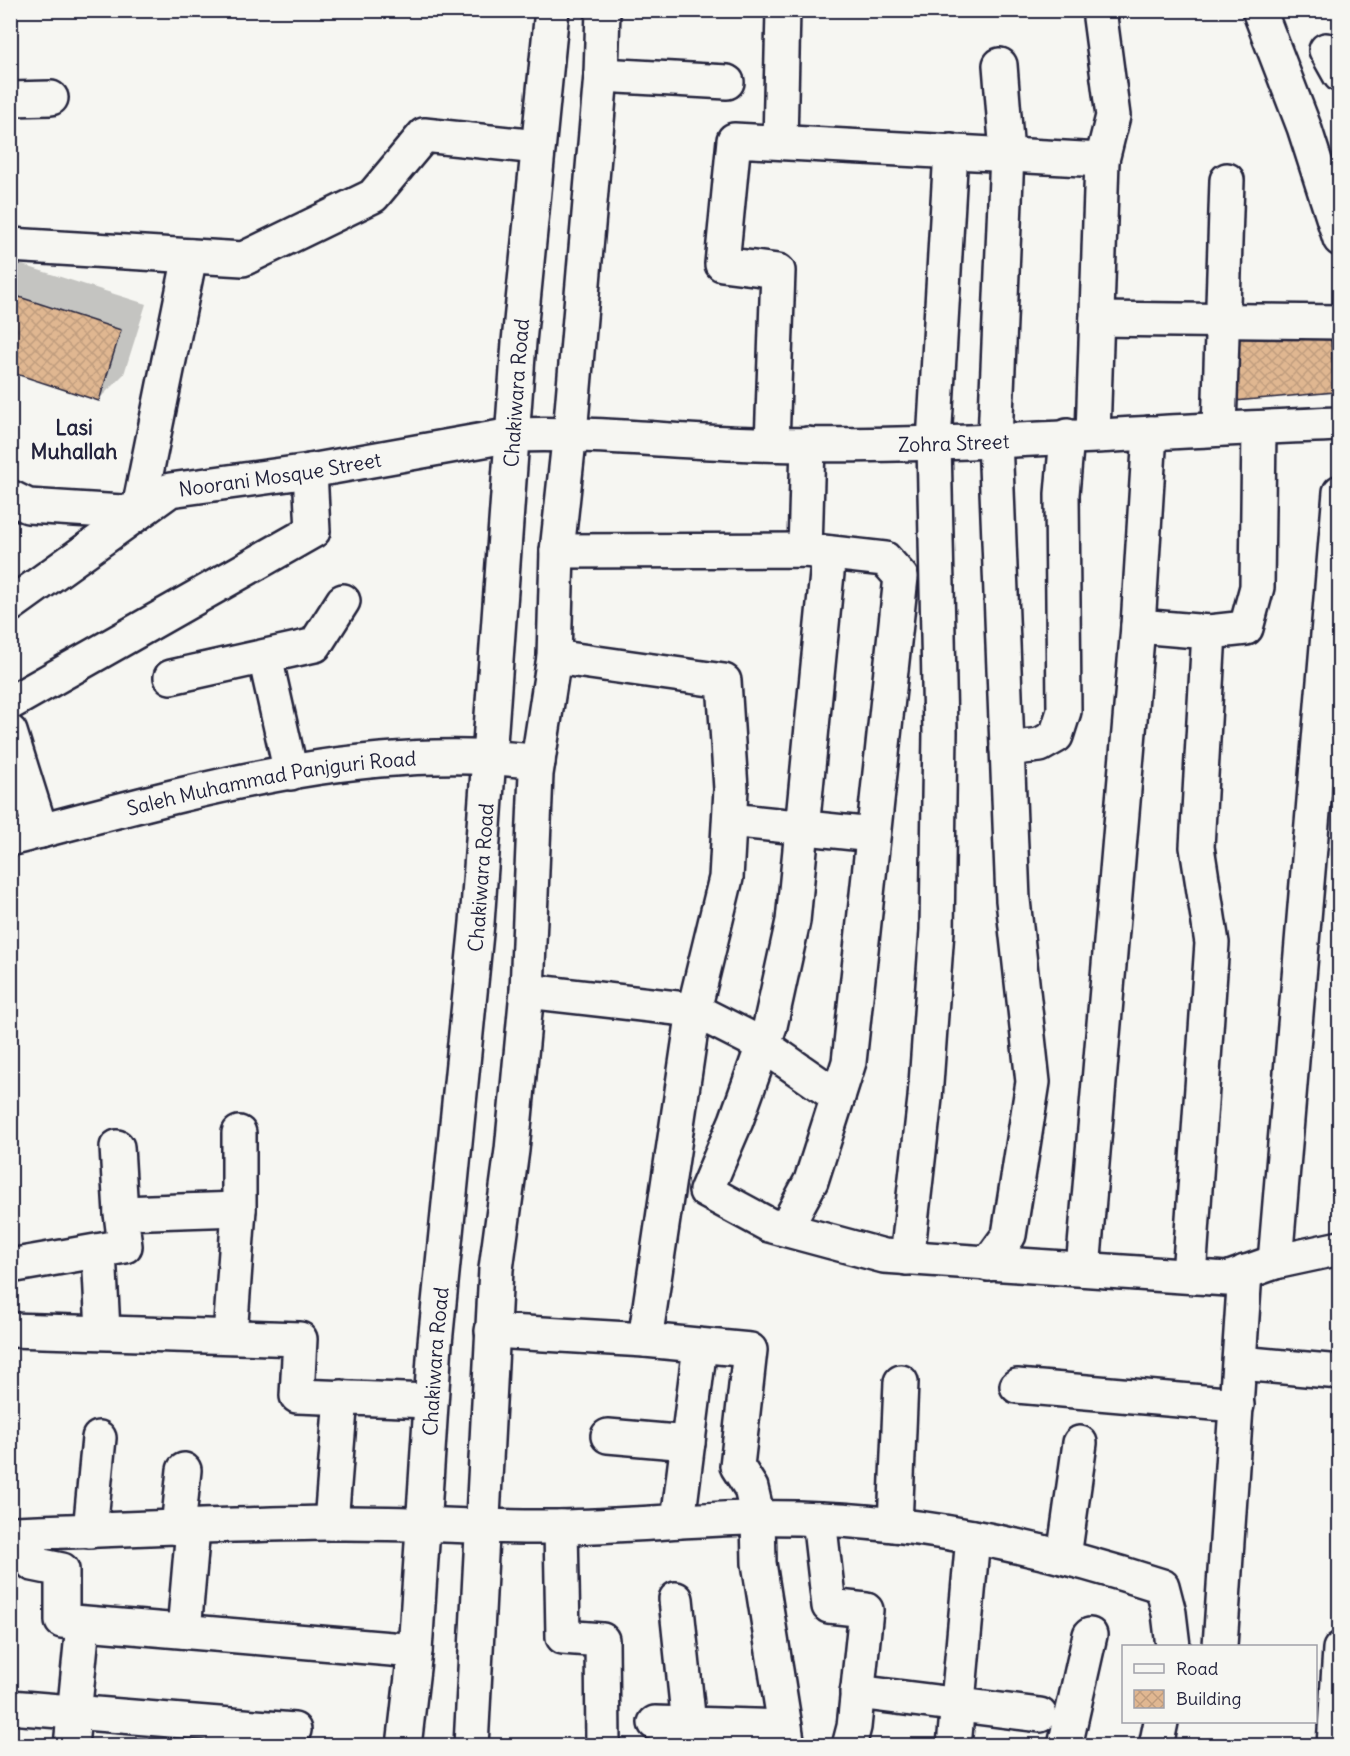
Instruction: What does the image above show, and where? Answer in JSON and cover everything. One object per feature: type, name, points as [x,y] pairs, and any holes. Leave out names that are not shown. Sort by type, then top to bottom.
[{"type":"street","name":"Chakiwara Road","points":[[404,1746],[415,1651],[430,1401],[491,756],[512,435],[552,10]]},
{"type":"street","points":[[471,1746],[480,1528],[496,1269],[512,1150],[527,991],[538,762],[554,657],[557,550],[600,75],[603,10]]},
{"type":"street","points":[[780,142],[783,10]]},
{"type":"street","points":[[1007,749],[1040,745],[1056,736],[1064,711],[1062,494],[1080,436],[1097,319],[1102,160],[1113,116],[1099,10]]},
{"type":"street","points":[[1259,10],[1304,127],[1340,239]]},
{"type":"street","points":[[988,1263],[1009,1235],[1032,1082],[1013,900],[994,440],[1007,154],[1000,65]]},
{"type":"street","points":[[600,75],[728,82]]},
{"type":"street","points":[[10,99],[51,98]]},
{"type":"street","points":[[10,245],[243,259],[373,196],[424,135],[538,147]]},
{"type":"street","points":[[772,444],[778,271],[722,264],[734,140],[1102,160]]},
{"type":"street","points":[[907,1258],[925,1098],[937,930],[940,732],[934,442],[951,151]]},
{"type":"street","points":[[1219,429],[1227,180]]},
{"type":"street","points":[[10,497],[28,506],[138,513],[190,256]]},
{"type":"street","points":[[1097,319],[1340,322]]},
{"type":"street","name":"Zohra Street","points":[[569,433],[808,444],[994,440],[1340,424]]},
{"type":"street","points":[[1138,626],[1209,632],[1246,628],[1257,587],[1259,428]]},
{"type":"street","name":"Noorani Mosque Street","points":[[10,605],[170,490],[310,471],[512,435],[569,433]]},
{"type":"street","points":[[1083,1269],[1138,626],[1150,433]]},
{"type":"street","points":[[808,444],[817,552],[802,829],[793,921],[763,1045],[736,1121],[706,1191],[768,1224],[884,1256],[1227,1279],[1260,1267],[1340,1248]]},
{"type":"street","points":[[10,703],[313,531],[310,471]]},
{"type":"street","points":[[1220,1645],[1240,1363],[1260,1267],[1340,492]]},
{"type":"street","points":[[557,550],[817,552],[885,559],[901,577],[849,1062],[810,1181],[785,1229]]},
{"type":"street","points":[[171,677],[315,645],[343,601]]},
{"type":"street","points":[[1189,1276],[1212,943],[1197,847],[1209,632]]},
{"type":"street","points":[[265,657],[291,773]]},
{"type":"street","points":[[554,657],[724,681],[731,789],[726,878],[694,1010],[645,1340]]},
{"type":"street","points":[[10,732],[26,835]]},
{"type":"street","name":"Saleh Muhammad Panjguri Road","points":[[26,835],[236,780],[384,761],[491,756],[538,762]]},
{"type":"street","points":[[730,820],[873,835]]},
{"type":"street","points":[[527,991],[694,1010],[763,1045],[838,1097]]},
{"type":"street","points":[[230,1336],[239,1209],[239,1133]]},
{"type":"street","points":[[10,1266],[125,1246],[117,1147]]},
{"type":"street","points":[[121,1213],[239,1209]]},
{"type":"street","points":[[99,1251],[103,1331]]},
{"type":"street","points":[[10,1330],[103,1331],[300,1339],[297,1396],[430,1401]]},
{"type":"street","points":[[492,1331],[645,1340],[750,1350],[736,1466],[751,1488],[758,1518],[759,1563],[786,1736],[689,1725],[655,1724]]},
{"type":"street","points":[[678,1521],[700,1346]]},
{"type":"street","points":[[1240,1363],[1340,1372]]},
{"type":"street","points":[[895,1525],[901,1382]]},
{"type":"street","points":[[1017,1386],[1237,1405]]},
{"type":"street","points":[[331,1523],[341,1397]]},
{"type":"street","points":[[608,1436],[688,1443]]},
{"type":"street","points":[[90,1531],[99,1438]]},
{"type":"street","points":[[1064,1557],[1080,1443]]},
{"type":"street","points":[[184,1470],[186,1528],[184,1631]]},
{"type":"street","points":[[415,1651],[62,1621],[62,1570],[33,1564],[20,1533],[331,1523],[424,1524],[480,1528],[561,1527],[758,1518],[819,1518],[895,1525],[973,1537],[1064,1557],[1162,1586],[1169,1612],[1173,1645]]},
{"type":"street","points":[[819,1518],[829,1605],[866,1610],[854,1727],[849,1746]]},
{"type":"street","points":[[561,1527],[563,1637],[602,1640],[603,1746]]},
{"type":"street","points":[[954,1746],[973,1537]]},
{"type":"street","points":[[676,1599],[689,1725]]},
{"type":"street","points":[[71,1746],[83,1624]]},
{"type":"street","points":[[1065,1746],[1090,1635]]},
{"type":"street","points":[[1332,1722],[1340,1649]]},
{"type":"street","points":[[857,1692],[1040,1715]]},
{"type":"street","points":[[10,1707],[294,1730]]},
{"type":"street","points":[[1156,1746],[1161,1723]]},
{"type":"building","points":[[10,294],[121,330],[99,401],[10,372]]},
{"type":"building","points":[[1330,331],[1335,392],[1235,401],[1230,339]]},
{"type":"district","name":"Lasi Muhallah","points":[[74,439]]}]
